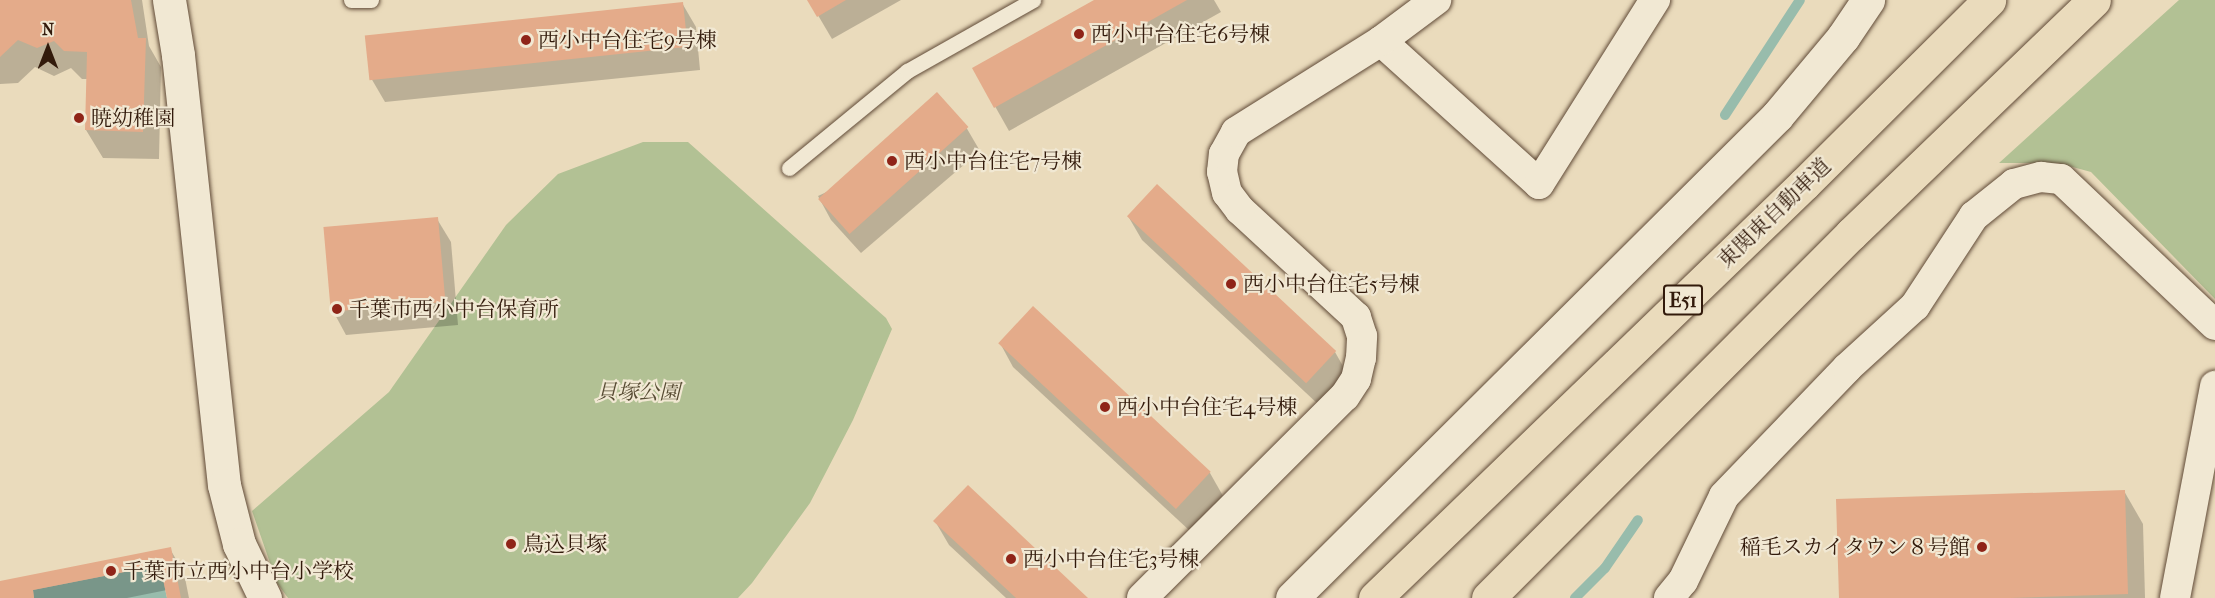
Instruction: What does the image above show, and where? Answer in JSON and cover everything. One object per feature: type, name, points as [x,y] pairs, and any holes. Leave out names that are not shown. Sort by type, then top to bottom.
[{"type":"highway","name":"東関東自動車道","points":[[1375,598],[1804,184],[1989,0]]},
{"type":"highway","points":[[1488,598],[1851,234],[2094,0]]},
{"type":"street","points":[[169,0],[178,55],[224,485],[238,544],[265,598]]},
{"type":"street","points":[[1143,598],[1345,396],[1356,379],[1361,358],[1362,336],[1356,317],[1240,210],[1227,194],[1222,172],[1224,154],[1236,132],[1381,40],[1436,0]]},
{"type":"street","points":[[1381,40],[1539,184],[1655,0]]},
{"type":"street","points":[[1292,598],[1777,116],[1843,37],[1868,0]]},
{"type":"street","points":[[1669,598],[1683,581],[1724,496],[1847,368],[1915,306],[1974,216],[2014,184],[2041,177],[2061,179],[2215,325]]},
{"type":"street","points":[[2175,598],[2215,386]]},
{"type":"lane","points":[[351,0],[370,0]]},
{"type":"lane","points":[[789,168],[907,71],[1033,0]]},
{"type":"green space","points":[[2179,0],[2215,0],[2215,299],[2091,172],[2058,163],[1999,163]]},
{"type":"green space","name":"貝塚公園","points":[[643,142],[688,142],[886,318],[892,329],[853,420],[810,503],[752,583],[738,598],[288,598],[277,583],[252,511],[389,392],[506,225],[558,174]]},
{"type":"shaded area","points":[[160,565],[167,598],[34,598],[33,590]]},
{"type":"building","points":[[0,0],[131,0],[138,38],[146,38],[143,132],[85,130],[87,52],[64,51],[54,41],[37,48],[18,40],[0,57]]},
{"type":"building","points":[[807,0],[846,0],[817,17]]},
{"type":"building","name":"西小中台住宅6号棟","points":[[1094,0],[1187,0],[994,108],[972,68]]},
{"type":"building","name":"西小中台住宅9号棟","points":[[683,2],[688,47],[369,80],[365,35]]},
{"type":"building","name":"西小中台住宅7号棟","points":[[937,92],[968,127],[850,234],[818,199]]},
{"type":"building","name":"西小中台住宅5号棟","points":[[1157,184],[1336,351],[1306,383],[1127,216]]},
{"type":"building","points":[[438,217],[445,302],[331,312],[323,227]]},
{"type":"building","name":"西小中台住宅4号棟","points":[[1033,306],[1211,472],[1176,509],[998,343]]},
{"type":"building","name":"西小中台住宅3号棟","points":[[968,485],[1088,598],[1016,598],[933,521]]},
{"type":"building","name":"稲毛スカイタウン８号館","points":[[2125,490],[2128,594],[2010,598],[1839,598],[1836,499]]},
{"type":"building","points":[[171,547],[181,598],[167,598],[160,565],[33,590],[34,598],[0,598],[0,581]]},
{"type":"waterway","points":[[1725,115],[1800,0]]},
{"type":"waterway","points":[[1575,598],[1605,568],[1638,520]]},
{"type":"place","name":"西小中台住宅6号棟","points":[[1079,34]]},
{"type":"place","name":"西小中台住宅9号棟","points":[[526,40]]},
{"type":"place","name":"暁幼稚園","points":[[79,118]]},
{"type":"place","name":"西小中台住宅7号棟","points":[[892,161]]},
{"type":"place","name":"西小中台住宅5号棟","points":[[1231,284]]},
{"type":"place","name":"千葉市西小中台保育所","points":[[337,309]]},
{"type":"place","name":"西小中台住宅4号棟","points":[[1105,407]]},
{"type":"place","name":"鳥込貝塚","points":[[511,544]]},
{"type":"place","name":"稲毛スカイタウン８号館","points":[[1982,547]]},
{"type":"place","name":"西小中台住宅3号棟","points":[[1011,559]]},
{"type":"place","name":"千葉市立西小中台小学校","points":[[111,571]]}]
